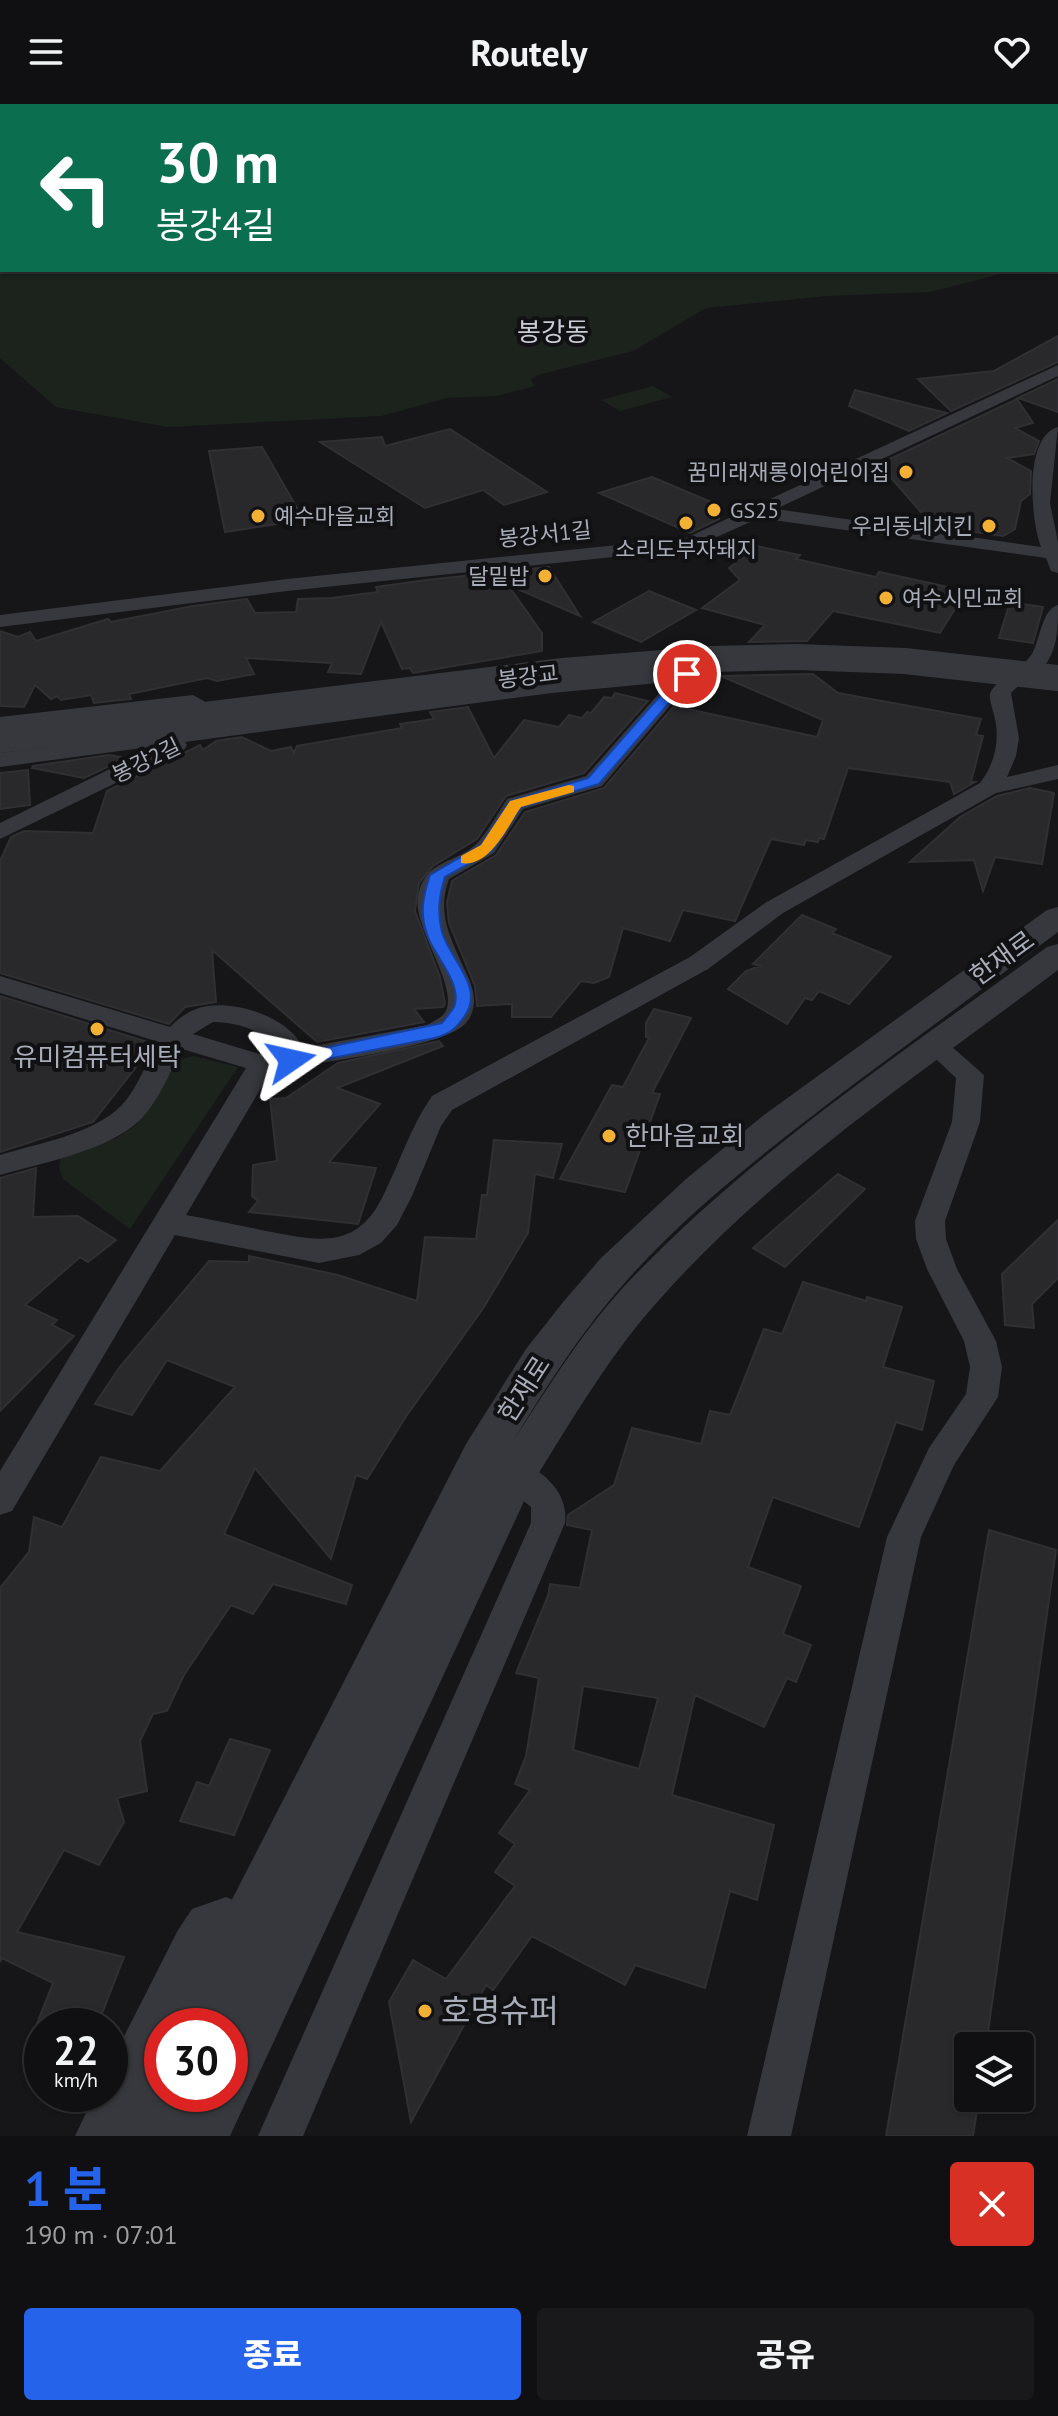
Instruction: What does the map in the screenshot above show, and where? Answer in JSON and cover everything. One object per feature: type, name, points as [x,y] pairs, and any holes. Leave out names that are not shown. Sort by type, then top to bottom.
[{"type":"street","name":"봉강서1길","points":[[0,621],[287,585],[683,544],[1058,370]]},
{"type":"street","points":[[757,512],[1056,560],[1043,523],[1050,496],[1045,458],[1050,440],[1058,432]]},
{"type":"street","points":[[988,788],[1004,766],[1006,719],[1000,698],[1002,689],[1034,666],[1046,646],[1058,611]]},
{"type":"street","name":"봉강교","points":[[0,740],[563,671],[712,659],[893,661],[1058,678]]},
{"type":"street","points":[[0,723],[193,701],[199,734],[552,687],[687,674],[594,781],[515,804],[486,848],[438,875],[429,902],[435,935],[459,981],[464,998],[462,1008],[448,1027],[276,1062],[174,1036],[0,984]]},
{"type":"street","name":"봉강2길","points":[[0,760],[199,734]]},
{"type":"street","name":"봉강2길","points":[[0,832],[199,734]]},
{"type":"street","points":[[166,1222],[319,1252],[341,1251],[361,1243],[400,1196],[425,1126],[442,1103],[699,963],[774,908],[988,788],[1058,772]]},
{"type":"street","name":"한재로","points":[[204,2008],[481,1456],[541,1360],[578,1312],[615,1268],[721,1170],[777,1124],[1058,917]]},
{"type":"street","name":"한재로","points":[[248,2035],[515,1474],[576,1379],[646,1288],[737,1199],[934,1045],[1058,954]]},
{"type":"street","points":[[0,1165],[99,1131],[130,1113],[158,1071],[174,1036],[202,1014],[235,1015],[280,1036],[289,1045],[166,1222],[0,1501]]},
{"type":"street","points":[[769,2136],[904,1537],[941,1458],[982,1397],[986,1367],[980,1341],[942,1269],[931,1239],[930,1221],[966,1122],[970,1075],[934,1045]]},
{"type":"street","points":[[280,2136],[548,1523],[551,1508],[548,1500],[515,1474]]},
{"type":"street","points":[[97,2136],[207,1924],[226,1918],[243,1925]]},
{"type":"street","points":[[142,2136],[153,2112]]},
{"type":"street","points":[[200,2136],[211,2112]]},
{"type":"shaded area","points":[[0,272],[1008,272],[930,292],[826,296],[706,308],[633,351],[538,375],[530,379],[535,386],[496,396],[447,398],[381,416],[168,427],[56,407],[0,358]]},
{"type":"shaded area","points":[[653,386],[672,397],[620,411],[601,400]]},
{"type":"shaded area","points":[[193,1056],[238,1067],[130,1229],[63,1179],[59,1168],[61,1157],[117,1138],[136,1125],[179,1060]]},
{"type":"building","points":[[1058,336],[1058,362],[951,411],[918,379],[994,371]]},
{"type":"building","points":[[1058,379],[1058,412],[1018,398]]},
{"type":"building","points":[[855,390],[947,413],[909,431],[849,406]]},
{"type":"building","points":[[1017,399],[1033,423],[1015,428],[1039,441],[1034,454],[1007,458],[1031,471],[1030,494],[1021,501],[1015,529],[1003,536],[933,526],[879,464]]},
{"type":"building","points":[[450,429],[547,492],[504,505],[483,490],[425,508],[320,442],[382,437],[385,446]]},
{"type":"building","points":[[262,447],[304,520],[225,532],[209,451]]},
{"type":"building","points":[[652,477],[721,506],[719,519],[690,533],[599,493]]},
{"type":"building","points":[[756,546],[800,555],[796,559],[876,577],[879,572],[966,591],[940,633],[833,611],[807,641],[749,642],[765,625],[702,608],[740,580],[729,568]]},
{"type":"building","points":[[549,567],[580,616],[508,585],[542,633],[542,651],[413,673],[410,668],[402,669],[381,622],[361,674],[328,672],[332,663],[246,658],[254,674],[217,681],[207,678],[129,694],[131,699],[94,703],[91,695],[51,699],[35,685],[24,707],[0,706],[0,631],[18,637],[30,632],[36,641],[108,619],[111,622],[247,599],[255,613],[296,612],[298,599],[332,598],[378,592],[376,587]]},
{"type":"building","points":[[649,591],[696,610],[641,642],[593,622]]},
{"type":"building","points":[[1010,602],[1043,607],[1033,643],[999,638]]},
{"type":"building","points":[[813,674],[838,693],[981,719],[976,735],[983,736],[971,782],[975,782],[954,794],[950,782],[848,768],[824,839],[819,838],[818,842],[806,840],[804,845],[771,839],[735,921],[683,910],[670,941],[623,928],[609,977],[594,983],[581,981],[551,1017],[512,1017],[512,1004],[477,1006],[475,986],[449,923],[447,902],[452,881],[496,855],[525,812],[604,788],[674,706],[817,737],[823,720],[721,676]]},
{"type":"building","points":[[615,693],[648,701],[584,773],[506,796],[477,839],[433,866],[419,883],[415,911],[440,977],[445,1004],[443,1007],[414,1009],[424,1022],[317,1042],[212,950],[216,1002],[185,1007],[169,1024],[0,973],[0,861],[11,837],[24,831],[93,833],[107,791],[200,745],[203,750],[216,741],[242,737],[271,751],[291,747],[294,753],[297,746],[402,728],[400,724],[434,719],[430,712],[468,707],[494,758],[524,720],[559,727],[569,715],[582,718],[587,712],[591,713],[604,697],[612,698]]},
{"type":"building","points":[[109,755],[126,758],[84,778],[32,768],[33,766]]},
{"type":"building","points":[[28,770],[30,805],[0,809],[0,773]]},
{"type":"building","points":[[1030,788],[1054,793],[1042,864],[995,857],[983,891],[974,860],[910,862],[960,817],[997,796]]},
{"type":"building","points":[[802,915],[836,929],[832,933],[891,957],[849,1004],[819,991],[812,1000],[805,998],[787,1024],[728,989],[746,971],[760,966],[753,964]]},
{"type":"building","points":[[0,996],[154,1044],[93,1122],[0,1152]]},
{"type":"building","name":"한마음교회","points":[[654,1009],[691,1018],[652,1093],[660,1094],[625,1192],[560,1179],[612,1085],[623,1087],[649,1038],[646,1037],[646,1023]]},
{"type":"building","points":[[439,1041],[443,1046],[337,1088],[380,1104],[329,1162],[376,1168],[358,1224],[249,1212],[258,1201],[252,1196],[253,1165],[277,1161],[270,1099],[286,1098],[338,1063]]},
{"type":"building","points":[[494,1140],[562,1144],[553,1178],[535,1174],[528,1233],[484,1307],[405,1418],[367,1479],[356,1475],[331,1559],[255,1468],[224,1534],[352,1585],[346,1604],[273,1584],[253,1614],[231,1605],[184,1675],[167,1711],[153,1714],[140,1741],[147,1791],[117,1798],[124,1822],[99,1865],[64,1850],[17,1932],[124,1957],[104,2008],[43,2008],[53,1983],[2,1958],[0,1962],[0,1588],[29,1552],[34,1517],[62,1527],[101,1457],[160,1471],[235,1387],[167,1360],[132,1415],[95,1404],[119,1368],[209,1261],[249,1262],[249,1256],[338,1275],[417,1301],[425,1237],[476,1239],[482,1195],[487,1195]]},
{"type":"building","points":[[36,1168],[33,1217],[78,1216],[116,1240],[88,1262],[80,1257],[25,1305],[57,1320],[52,1325],[74,1336],[0,1411],[0,1178]]},
{"type":"building","points":[[838,1174],[865,1189],[785,1267],[753,1248]]},
{"type":"building","points":[[1058,1220],[1058,1278],[1032,1304],[1034,1328],[1005,1325],[1002,1274]]},
{"type":"building","points":[[803,1282],[866,1301],[867,1297],[902,1307],[883,1367],[934,1381],[922,1430],[896,1422],[859,1527],[773,1497],[748,1567],[801,1586],[783,1634],[811,1645],[796,1682],[787,1678],[764,1727],[695,1695],[672,1795],[774,1825],[757,1900],[730,1891],[705,1988],[635,1965],[625,1985],[532,1936],[493,1990],[486,1985],[411,2122],[389,2002],[413,1960],[446,1979],[515,1886],[495,1872],[515,1844],[499,1833],[530,1790],[515,1784],[526,1756],[539,1678],[516,1673],[548,1596],[550,1584],[580,1588],[592,1530],[567,1525],[568,1515],[614,1485],[632,1428],[701,1444],[710,1411],[730,1415],[764,1329],[782,1334]],"holes":[[[583,1686],[658,1698],[639,1769],[573,1750]]]},
{"type":"building","points":[[989,1530],[1056,1550],[988,2032],[954,2032],[954,2112],[977,2112],[973,2136],[886,2136]]},
{"type":"building","points":[[230,1739],[270,1750],[234,1835],[180,1821],[197,1782],[209,1786]]},
{"type":"slow traffic","points":[[466,859],[486,848],[515,804],[569,789]]},
{"type":"place","name":"꿈미래재롱이어린이집","points":[[906,472]]},
{"type":"place","name":"GS25","points":[[714,510]]},
{"type":"place","name":"예수마을교회","points":[[258,516]]},
{"type":"place","name":"소리도부자돼지","points":[[686,523]]},
{"type":"place","name":"우리동네치킨","points":[[989,526]]},
{"type":"place","name":"달밑밥","points":[[545,576]]},
{"type":"place","name":"여수시민교회","points":[[886,598]]},
{"type":"place","name":"유미컴퓨터세탁","points":[[97,1029]]},
{"type":"place","name":"한마음교회","points":[[609,1136]]},
{"type":"place","name":"호명슈퍼","points":[[425,2011]]},
{"type":"district","name":"봉강동","points":[[553,332]]},
{"type":"route","points":[[291,1060],[448,1027],[462,1008],[464,998],[463,989],[444,958],[435,935],[429,902],[433,882],[448,868],[476,856],[486,848],[515,804],[594,781],[687,674]]}]
